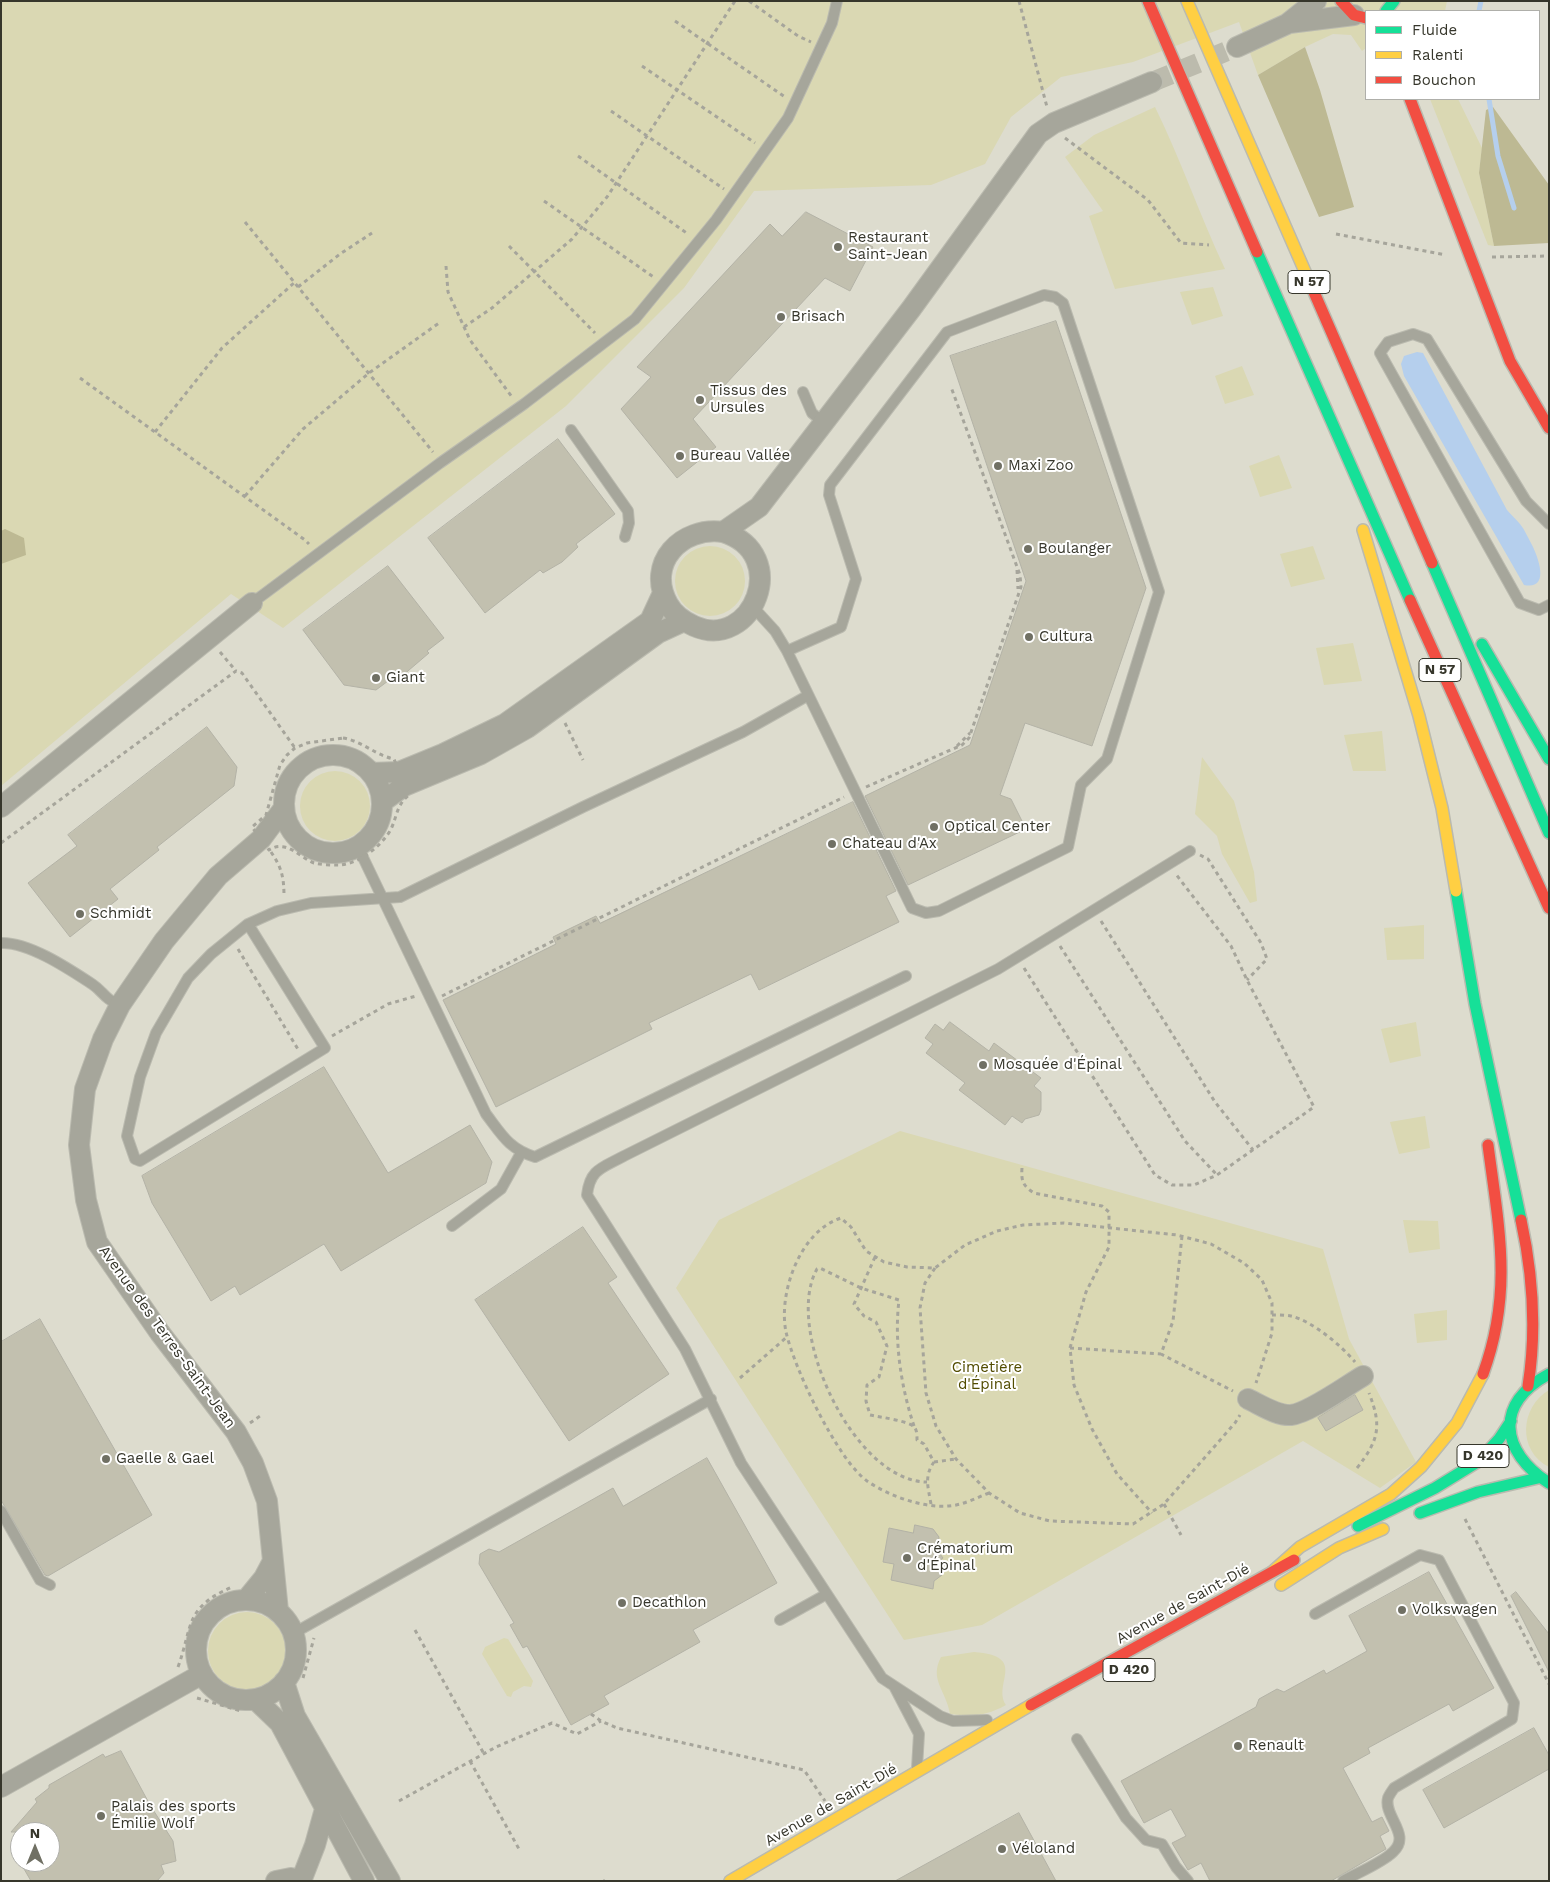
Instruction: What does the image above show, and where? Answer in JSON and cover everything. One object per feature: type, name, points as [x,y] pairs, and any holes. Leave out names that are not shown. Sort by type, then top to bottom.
[{"type":"main road","name":"N 57","points":[[1148,1],[1334,430],[1549,908]]},
{"type":"main road","name":"N 57","points":[[1187,1],[1549,833]]},
{"type":"main road","points":[[1410,100],[1510,361],[1549,428]]},
{"type":"main road","points":[[1334,430],[1419,716],[1442,808],[1475,1004],[1530,1263],[1534,1301],[1533,1363],[1528,1386]]},
{"type":"main road","points":[[1430,563],[1474,630],[1549,758]]},
{"type":"main road","points":[[1475,1004],[1482,1091]]},
{"type":"main road","points":[[1272,1572],[1302,1545],[1401,1486],[1440,1448],[1474,1394],[1494,1339],[1502,1292],[1500,1235],[1485,1129]]},
{"type":"main road","points":[[1544,1481],[1519,1460],[1512,1441],[1511,1421],[1516,1402],[1528,1386],[1549,1374]]},
{"type":"main road","name":"Avenue de Saint-Dié","points":[[730,1881],[1048,1695],[1272,1572],[1435,1488],[1479,1461],[1500,1439],[1511,1421]]},
{"type":"main road","name":"D 420","points":[[1409,1518],[1453,1499],[1519,1481],[1544,1481]]},
{"type":"main road","name":"Avenue de Saint-Dié","points":[[1268,1591],[1339,1548],[1392,1525]]},
{"type":"street","points":[[1237,47],[1287,24],[1316,1]]},
{"type":"street","points":[[1287,24],[1337,15],[1358,15]]},
{"type":"street","points":[[723,532],[758,507],[911,309],[1038,134],[1054,123],[1152,82]]},
{"type":"street","points":[[750,548],[758,507]]},
{"type":"street","points":[[709,530],[723,532],[742,540],[750,548],[758,562],[761,577],[759,593],[753,607],[742,618],[721,628],[698,627],[684,621],[668,604],[663,593],[663,567],[676,545],[698,532],[709,530]]},
{"type":"street","points":[[382,802],[401,779],[443,754],[505,724],[650,621],[663,593]]},
{"type":"street","points":[[1,807],[252,603]]},
{"type":"street","points":[[371,773],[401,779],[481,754],[528,728],[658,633],[684,621]]},
{"type":"street","points":[[326,756],[343,756],[358,762],[371,773],[377,782],[382,802],[381,815],[376,828],[360,852],[324,852],[304,844],[294,835],[287,822],[284,808],[287,787],[293,775],[302,766],[314,759],[326,756]]},
{"type":"street","name":"Avenue des Terres-Saint-Jean","points":[[278,1611],[267,1501],[253,1463],[236,1432],[160,1333],[111,1264],[98,1242],[86,1200],[79,1145],[84,1089],[103,1039],[120,1005],[164,941],[218,876],[265,845],[284,808]]},
{"type":"street","points":[[265,845],[294,835]]},
{"type":"street","points":[[1248,1399],[1278,1413],[1292,1415],[1315,1405],[1363,1376]]},
{"type":"street","points":[[273,1561],[264,1578],[207,1619],[200,1631],[196,1646],[197,1660],[202,1674],[212,1686],[225,1695],[240,1699],[280,1723],[364,1881]]},
{"type":"street","points":[[243,1592],[278,1611],[287,1621],[302,1629],[296,1650],[291,1684],[294,1716],[390,1881]]},
{"type":"street","points":[[1,1787],[186,1685],[202,1674]]},
{"type":"street","points":[[252,1706],[271,1693],[291,1684]]},
{"type":"street","points":[[276,1881],[291,1878],[301,1881],[315,1845],[325,1809]]},
{"type":"lane","points":[[252,603],[520,407],[635,320],[699,242],[788,118],[832,23],[837,1]]},
{"type":"lane","points":[[753,607],[775,631],[787,651],[807,696],[912,908],[926,913],[938,911],[1068,847],[1081,785],[1107,759],[1159,592],[1063,303],[1055,297],[1044,295],[947,332],[830,486],[829,495],[856,579],[842,627],[787,651]]},
{"type":"lane","points":[[1549,524],[1526,501],[1427,339],[1413,334],[1388,342],[1380,353],[1520,603],[1539,610],[1549,605]]},
{"type":"lane","points":[[803,392],[812,413],[823,422]]},
{"type":"lane","points":[[571,430],[628,511],[629,523],[625,537]]},
{"type":"lane","points":[[248,924],[325,1048],[140,1161],[135,1159],[127,1136],[140,1077],[156,1032],[188,978],[211,954],[248,924],[284,909],[310,903],[400,898],[583,807],[743,732],[807,696]]},
{"type":"lane","points":[[1048,1695],[1023,1703],[990,1720],[954,1721],[940,1716],[894,1688],[882,1678],[741,1463],[685,1349],[587,1195],[588,1180],[598,1170],[624,1156],[998,969],[1190,851]]},
{"type":"lane","points":[[360,852],[486,1114],[509,1145],[521,1153],[535,1158],[906,976]]},
{"type":"lane","points":[[1,943],[16,944],[35,951],[95,986],[107,1000],[120,1005]]},
{"type":"lane","points":[[452,1226],[501,1189],[521,1153]]},
{"type":"lane","points":[[302,1629],[398,1573],[476,1532],[711,1399]]},
{"type":"lane","points":[[1,1511],[40,1580],[50,1585]]},
{"type":"lane","points":[[1315,1614],[1420,1555],[1438,1560],[1514,1702],[1512,1719],[1394,1788],[1388,1798],[1388,1805],[1399,1832],[1398,1843],[1394,1852],[1342,1881]]},
{"type":"lane","points":[[780,1620],[826,1595]]},
{"type":"lane","points":[[894,1688],[919,1734],[916,1773]]},
{"type":"lane","points":[[1077,1739],[1126,1818],[1146,1840],[1162,1844],[1176,1867],[1188,1881]]},
{"type":"path","points":[[464,327],[492,308],[572,239],[582,227],[616,184],[735,1]]},
{"type":"path","points":[[749,1],[798,36],[821,46]]},
{"type":"path","points":[[1019,1],[1049,113]]},
{"type":"path","points":[[675,21],[796,102]]},
{"type":"path","points":[[642,66],[766,150]]},
{"type":"path","points":[[611,111],[733,196]]},
{"type":"path","points":[[1061,134],[1148,200],[1181,243],[1209,245]]},
{"type":"path","points":[[578,156],[699,242]]},
{"type":"path","points":[[544,201],[664,284]]},
{"type":"path","points":[[245,222],[426,443],[440,464]]},
{"type":"path","points":[[298,286],[340,254],[372,233]]},
{"type":"path","points":[[509,246],[603,344]]},
{"type":"path","points":[[446,266],[448,292],[470,340],[520,407]]},
{"type":"path","points":[[156,432],[222,348],[295,282]]},
{"type":"path","points":[[245,496],[303,429],[369,373],[439,323]]},
{"type":"path","points":[[80,378],[305,540],[316,555]]},
{"type":"path","points":[[855,792],[962,745],[971,732],[1019,593],[1020,575],[951,386]]},
{"type":"path","points":[[208,639],[236,671],[242,673],[295,748]]},
{"type":"path","points":[[1,843],[236,671]]},
{"type":"path","points":[[563,718],[583,760]]},
{"type":"path","points":[[265,845],[283,847],[313,862],[326,865],[342,865],[360,852],[375,850],[390,831],[399,804],[409,795],[394,759],[383,757],[354,740],[343,738],[295,748],[280,765],[266,815],[252,827],[280,866],[284,876],[284,909]]},
{"type":"path","points":[[432,1001],[835,802]]},
{"type":"path","points":[[1190,851],[1208,859],[1262,943],[1267,958],[1246,980]]},
{"type":"path","points":[[1017,957],[1155,1174],[1172,1185],[1194,1186],[1217,1175],[1314,1107],[1246,980],[1232,946],[1167,864]]},
{"type":"path","points":[[1094,910],[1215,1102],[1253,1150]]},
{"type":"path","points":[[1053,935],[1185,1141],[1217,1175]]},
{"type":"path","points":[[231,953],[237,949],[305,1061]]},
{"type":"path","points":[[1022,1168],[1021,1179],[1026,1188],[1034,1193],[1102,1206],[1109,1212],[1109,1247],[1086,1292],[1070,1348],[1074,1385],[1092,1429],[1117,1474],[1152,1513]]},
{"type":"path","points":[[935,1268],[907,1267],[884,1262],[866,1251],[851,1227],[841,1218],[831,1222],[814,1235],[797,1261],[787,1288],[788,1336],[796,1363],[816,1406],[847,1458],[866,1480],[891,1495],[915,1502],[949,1506],[971,1501],[989,1493]]},
{"type":"path","points":[[1064,1223],[1109,1229],[1182,1236],[1211,1244],[1244,1263],[1262,1280],[1272,1304],[1272,1333],[1256,1384],[1235,1424],[1164,1504],[1133,1524],[1050,1521],[1020,1513],[989,1493],[956,1459],[936,1426],[926,1393],[921,1351],[920,1308],[925,1283],[935,1268],[965,1245],[1006,1229],[1023,1225],[1064,1223]]},
{"type":"path","points":[[1161,1354],[1174,1320],[1182,1236]]},
{"type":"path","points":[[875,1257],[854,1304],[864,1316],[876,1322],[886,1346],[879,1378],[867,1385],[866,1401],[870,1415],[914,1426]]},
{"type":"path","points":[[927,1482],[911,1481],[898,1476],[869,1453],[842,1416],[820,1366],[809,1321],[810,1293],[817,1269],[820,1268],[861,1288],[899,1300],[897,1325],[902,1375],[917,1440],[924,1444],[934,1462]]},
{"type":"path","points":[[740,1378],[788,1336]]},
{"type":"path","points":[[1070,1348],[1161,1354],[1248,1399]]},
{"type":"path","points":[[931,1504],[927,1482],[928,1471],[934,1462],[956,1459]]},
{"type":"path","points":[[1453,1499],[1479,1542],[1549,1684]]},
{"type":"path","points":[[1164,1504],[1181,1535]]},
{"type":"path","points":[[243,1592],[211,1597],[194,1613],[188,1628],[184,1653],[178,1667],[186,1685],[196,1698],[252,1706]]},
{"type":"path","points":[[291,1684],[306,1671],[315,1634],[302,1629]]},
{"type":"path","points":[[415,1630],[484,1754]]},
{"type":"path","points":[[592,1714],[601,1721],[617,1728],[804,1770],[828,1806]]},
{"type":"path","points":[[399,1801],[470,1761],[552,1723],[577,1734],[601,1721]]},
{"type":"path","points":[[470,1761],[519,1849]]},
{"type":"green space","points":[[1,1],[1447,1],[1445,10],[1365,10],[1365,49],[1362,51],[1351,35],[1333,34],[1305,47],[1258,75],[1239,22],[1133,62],[1061,77],[1011,117],[985,164],[931,185],[754,191],[684,288],[566,406],[283,628],[231,594],[1,786]]},
{"type":"green space","points":[[1430,100],[1458,100],[1482,148],[1479,173],[1494,246],[1488,245]]},
{"type":"green space","points":[[1155,107],[1225,269],[1115,289],[1089,216],[1103,211],[1065,157],[1094,135]]},
{"type":"green space","points":[[1213,287],[1223,316],[1192,325],[1180,292]]},
{"type":"green space","points":[[1242,366],[1254,395],[1225,404],[1215,376]]},
{"type":"green space","points":[[1279,455],[1292,488],[1260,497],[1249,466]]},
{"type":"green space","points":[[710,546],[723,549],[735,556],[742,568],[745,581],[742,594],[735,606],[723,613],[710,616],[697,613],[685,606],[678,594],[675,581],[678,568],[685,556],[697,549]]},
{"type":"green space","points":[[1313,546],[1325,579],[1291,587],[1280,554]]},
{"type":"green space","points":[[1353,643],[1362,681],[1324,685],[1316,648]]},
{"type":"green space","points":[[1382,731],[1386,771],[1353,771],[1344,735]]},
{"type":"green space","points":[[1202,757],[1234,801],[1254,872],[1257,901],[1250,903],[1222,854],[1217,836],[1195,814]]},
{"type":"green space","points":[[342,771],[355,777],[364,786],[368,792],[370,806],[368,820],[360,831],[349,839],[328,841],[321,839],[310,831],[302,820],[300,799],[302,792],[310,781],[321,773]]},
{"type":"green space","points":[[1424,925],[1424,959],[1387,960],[1384,928]]},
{"type":"green space","points":[[1416,1022],[1421,1056],[1390,1063],[1381,1029]]},
{"type":"green space","points":[[1425,1116],[1430,1148],[1399,1154],[1390,1122]]},
{"type":"green space","name":"Cimetière d'Épinal","points":[[900,1131],[1323,1249],[1349,1339],[1416,1462],[1380,1488],[1303,1441],[982,1625],[904,1640],[676,1288],[719,1220]]},
{"type":"green space","points":[[1403,1220],[1438,1221],[1440,1249],[1409,1253]]},
{"type":"green space","points":[[1447,1310],[1447,1340],[1417,1343],[1414,1314]]},
{"type":"green space","points":[[1549,1390],[1549,1467],[1531,1451],[1526,1429],[1532,1407]]},
{"type":"green space","points":[[239,1612],[255,1612],[269,1618],[280,1629],[286,1643],[286,1659],[280,1673],[269,1684],[255,1690],[239,1690],[225,1684],[214,1673],[208,1659],[208,1643],[214,1629],[225,1618]]},
{"type":"green space","points":[[504,1638],[508,1639],[533,1681],[531,1687],[524,1686],[513,1692],[511,1697],[507,1696],[482,1654],[485,1647]]},
{"type":"green space","points":[[974,1652],[991,1655],[1000,1659],[1005,1665],[1003,1697],[1006,1705],[979,1715],[950,1714],[938,1679],[937,1672],[941,1657]]},
{"type":"shaded area","points":[[1305,47],[1320,90],[1354,207],[1319,217],[1258,75]]},
{"type":"shaded area","points":[[1493,107],[1549,185],[1549,243],[1494,246],[1479,173],[1486,110]]},
{"type":"shaded area","points":[[5,529],[24,538],[26,555],[1,564],[1,531]]},
{"type":"water","points":[[1417,352],[1423,353],[1507,510],[1520,524],[1535,551],[1540,572],[1540,578],[1537,583],[1524,585],[1404,376],[1401,364],[1404,356]]},
{"type":"building","points":[[806,212],[873,247],[850,291],[825,278],[693,419],[716,447],[677,478],[621,409],[651,377],[637,367],[770,224],[782,236]]},
{"type":"building","points":[[1056,321],[1146,588],[1092,746],[1025,723],[1000,795],[1011,799],[1026,829],[908,885],[865,796],[970,745],[1026,581],[950,356]]},
{"type":"building","points":[[558,439],[615,514],[576,544],[578,547],[562,562],[543,573],[540,570],[485,613],[428,538]]},
{"type":"building","points":[[388,566],[444,638],[427,651],[429,653],[395,682],[392,678],[376,690],[344,685],[303,630]]},
{"type":"building","points":[[207,727],[237,767],[234,786],[157,847],[159,850],[110,889],[118,899],[70,937],[28,883],[77,846],[68,835]]},
{"type":"building","points":[[853,802],[896,891],[886,896],[899,922],[759,990],[751,974],[649,1023],[652,1029],[496,1107],[443,1000],[556,944],[553,937],[569,929],[596,916],[600,923]]},
{"type":"building","name":"Mosquée d'Épinal","points":[[950,1022],[989,1051],[994,1043],[1041,1078],[1034,1086],[1041,1092],[1041,1110],[1039,1115],[1025,1119],[1022,1123],[1012,1116],[1005,1125],[959,1090],[965,1083],[926,1053],[933,1044],[925,1038],[935,1024],[943,1030]]},
{"type":"building","points":[[324,1067],[388,1173],[470,1125],[492,1162],[486,1183],[341,1271],[324,1244],[240,1295],[235,1286],[211,1301],[152,1203],[142,1176]]},
{"type":"building","points":[[583,1227],[617,1277],[608,1283],[669,1374],[569,1441],[475,1300]]},
{"type":"building","points":[[40,1319],[152,1515],[48,1576],[45,1575],[1,1500],[1,1342]]},
{"type":"building","points":[[1355,1395],[1363,1410],[1326,1431],[1318,1418]]},
{"type":"building","name":"Decathlon","points":[[707,1458],[777,1583],[693,1630],[700,1642],[604,1696],[609,1704],[571,1725],[527,1646],[523,1648],[510,1625],[514,1623],[479,1564],[480,1554],[489,1549],[499,1552],[613,1488],[623,1506]]},
{"type":"building","name":"Crématorium d'Épinal","points":[[915,1525],[933,1529],[939,1537],[937,1550],[943,1558],[935,1564],[942,1575],[934,1581],[933,1589],[891,1580],[894,1564],[883,1562],[889,1528],[913,1533]]},
{"type":"building","points":[[1429,1572],[1494,1688],[1453,1711],[1449,1704],[1368,1748],[1370,1753],[1343,1768],[1372,1822],[1382,1817],[1389,1831],[1380,1836],[1386,1849],[1331,1881],[1210,1881],[1201,1863],[1188,1870],[1172,1843],[1186,1836],[1171,1809],[1144,1823],[1121,1781],[1256,1707],[1259,1699],[1277,1689],[1284,1692],[1324,1670],[1326,1674],[1367,1651],[1349,1616]]},
{"type":"building","points":[[1516,1592],[1549,1634],[1549,1672],[1511,1596]]},
{"type":"building","points":[[1534,1728],[1549,1755],[1549,1769],[1444,1828],[1423,1790]]},
{"type":"building","name":"Palais des sports Émilie Wolf","points":[[121,1751],[150,1805],[173,1841],[176,1861],[161,1865],[164,1873],[157,1881],[31,1881],[26,1872],[60,1872],[60,1822],[20,1822],[37,1802],[35,1799],[49,1788],[49,1785],[103,1754],[105,1757]]},
{"type":"building","points":[[1019,1813],[1056,1881],[895,1881],[955,1848]]},
{"type":"waterway","points":[[1479,10],[1481,1]]},
{"type":"waterway","points":[[1489,100],[1498,156],[1514,208]]},
{"type":"tunnel","points":[[1152,82],[1237,47]]},
{"type":"traffic: fast","points":[[1387,10],[1394,1]]},
{"type":"traffic: fast","points":[[1257,252],[1410,600]]},
{"type":"traffic: fast","points":[[1432,563],[1549,833]]},
{"type":"traffic: fast","points":[[1482,644],[1549,759]]},
{"type":"traffic: fast","points":[[1456,891],[1475,1004],[1521,1220]]},
{"type":"traffic: fast","points":[[1549,1374],[1531,1386],[1519,1399],[1512,1413],[1510,1428],[1513,1443],[1521,1457],[1533,1471],[1549,1483]]},
{"type":"traffic: fast","points":[[1358,1526],[1435,1488],[1479,1461],[1499,1439],[1511,1421]]},
{"type":"traffic: fast","points":[[1420,1513],[1478,1492],[1538,1478]]},
{"type":"traffic: slow","points":[[1187,1],[1310,283]]},
{"type":"traffic: slow","points":[[1363,530],[1419,716],[1442,808],[1456,891]]},
{"type":"traffic: slow","points":[[1272,1572],[1300,1547],[1391,1494],[1421,1467],[1457,1423],[1483,1374]]},
{"type":"traffic: slow","points":[[1281,1585],[1339,1548],[1383,1529]]},
{"type":"traffic: slow","points":[[730,1881],[1031,1705]]},
{"type":"traffic: jam","points":[[1148,1],[1257,252]]},
{"type":"traffic: jam","points":[[1341,1],[1354,15],[1365,18]]},
{"type":"traffic: jam","points":[[1410,100],[1510,361],[1549,428]]},
{"type":"traffic: jam","points":[[1310,283],[1432,563]]},
{"type":"traffic: jam","points":[[1410,600],[1549,908]]},
{"type":"traffic: jam","points":[[1483,1374],[1492,1344],[1501,1288],[1499,1233],[1488,1145]]},
{"type":"traffic: jam","points":[[1521,1220],[1531,1282],[1533,1323],[1528,1386]]},
{"type":"traffic: jam","points":[[1031,1705],[1294,1560]]},
{"type":"place","name":"Restaurant Saint-Jean","points":[[838,247]]},
{"type":"place","name":"Brisach","points":[[781,317]]},
{"type":"place","name":"Tissus des Ursules","points":[[700,400]]},
{"type":"place","name":"Bureau Vallée","points":[[680,456]]},
{"type":"place","name":"Maxi Zoo","points":[[998,466]]},
{"type":"place","name":"Boulanger","points":[[1028,549]]},
{"type":"place","name":"Cultura","points":[[1029,637]]},
{"type":"place","name":"Giant","points":[[376,678]]},
{"type":"place","name":"Optical Center","points":[[934,827]]},
{"type":"place","name":"Chateau d'Ax","points":[[832,844]]},
{"type":"place","name":"Schmidt","points":[[80,914]]},
{"type":"place","name":"Mosquée d'Épinal","points":[[983,1065]]},
{"type":"place","name":"Gaelle & Gael","points":[[106,1459]]},
{"type":"place","name":"Crématorium d'Épinal","points":[[907,1558]]},
{"type":"place","name":"Decathlon","points":[[622,1603]]},
{"type":"place","name":"Volkswagen","points":[[1402,1610]]},
{"type":"place","name":"Renault","points":[[1238,1746]]},
{"type":"place","name":"Palais des sports Émilie Wolf","points":[[101,1816]]},
{"type":"place","name":"Véloland","points":[[1002,1849]]}]
